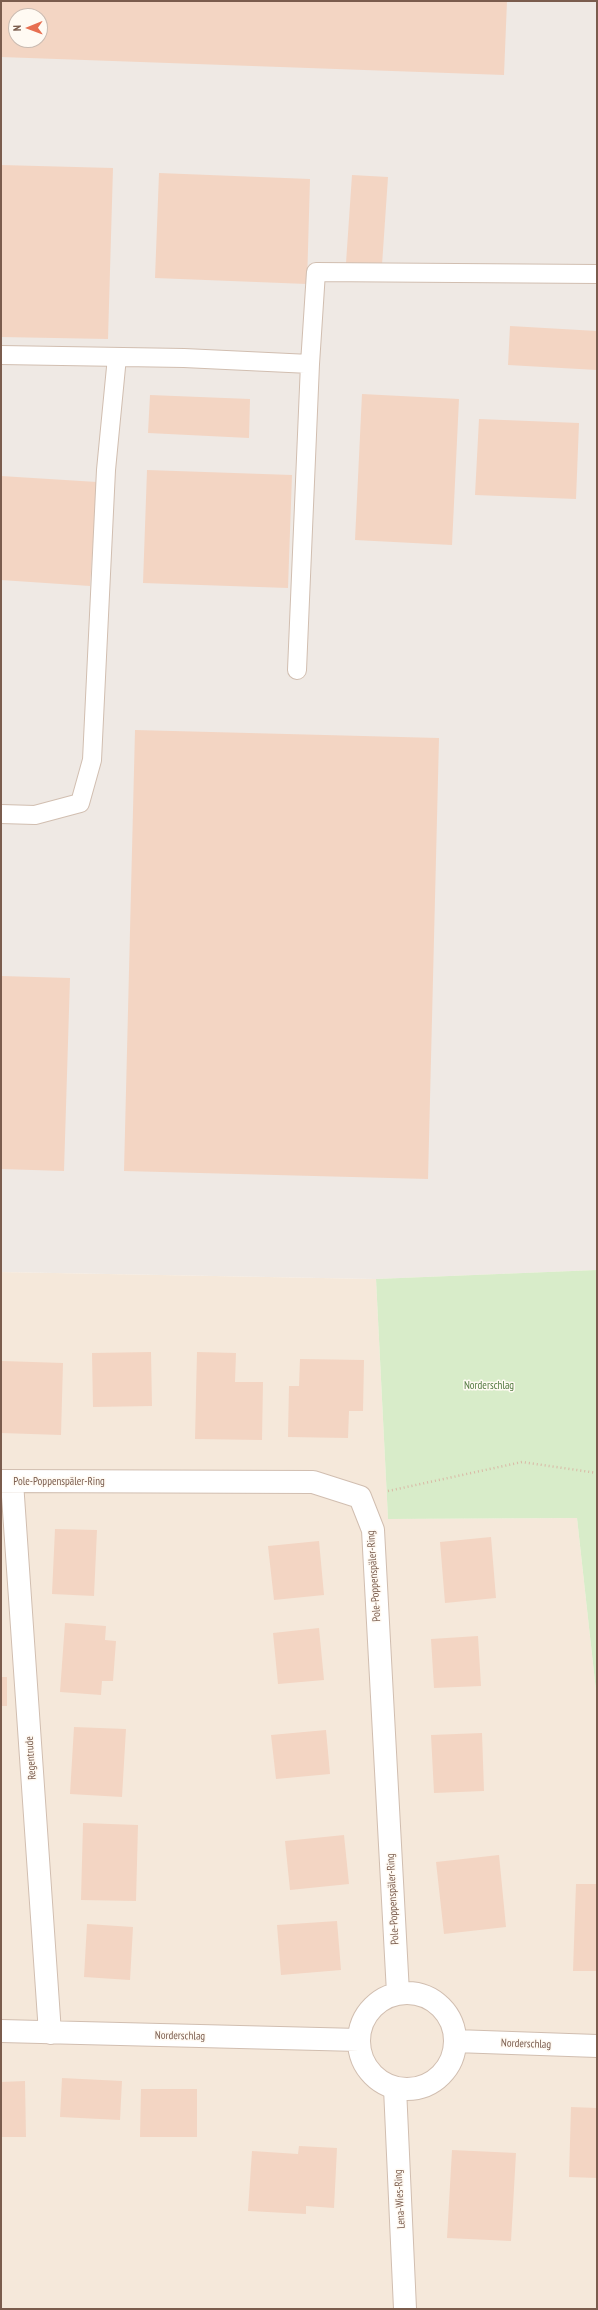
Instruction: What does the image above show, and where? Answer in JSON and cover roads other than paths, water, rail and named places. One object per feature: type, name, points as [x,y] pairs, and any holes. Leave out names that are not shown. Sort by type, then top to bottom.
[{"type":"street","name":"Pole-Poppenspäler-Ring","points":[[7,1482],[313,1482],[360,1497],[373,1530],[398,1993]]},
{"type":"street","name":"Regentrude","points":[[7,1482],[50,2033]]},
{"type":"street","points":[[398,1993],[412,1993],[426,1996],[438,2004],[454,2027],[455,2042],[453,2056],[447,2069],[436,2080],[424,2087],[409,2090],[395,2088],[380,2082],[368,2070],[360,2056],[359,2040],[362,2024],[370,2010],[382,1999],[398,1993]]},
{"type":"street","name":"Norderschlag","points":[[1,2031],[359,2040]]},
{"type":"street","name":"Norderschlag","points":[[455,2042],[597,2046]]},
{"type":"street","name":"Lena-Wies-Ring","points":[[395,2088],[406,2309]]},
{"type":"lane","points":[[297,670],[310,364],[316,272],[597,274]]},
{"type":"lane","points":[[1,355],[117,357],[310,364]]},
{"type":"lane","points":[[1,814],[35,815],[80,803],[92,760],[106,470],[117,357]]}]
